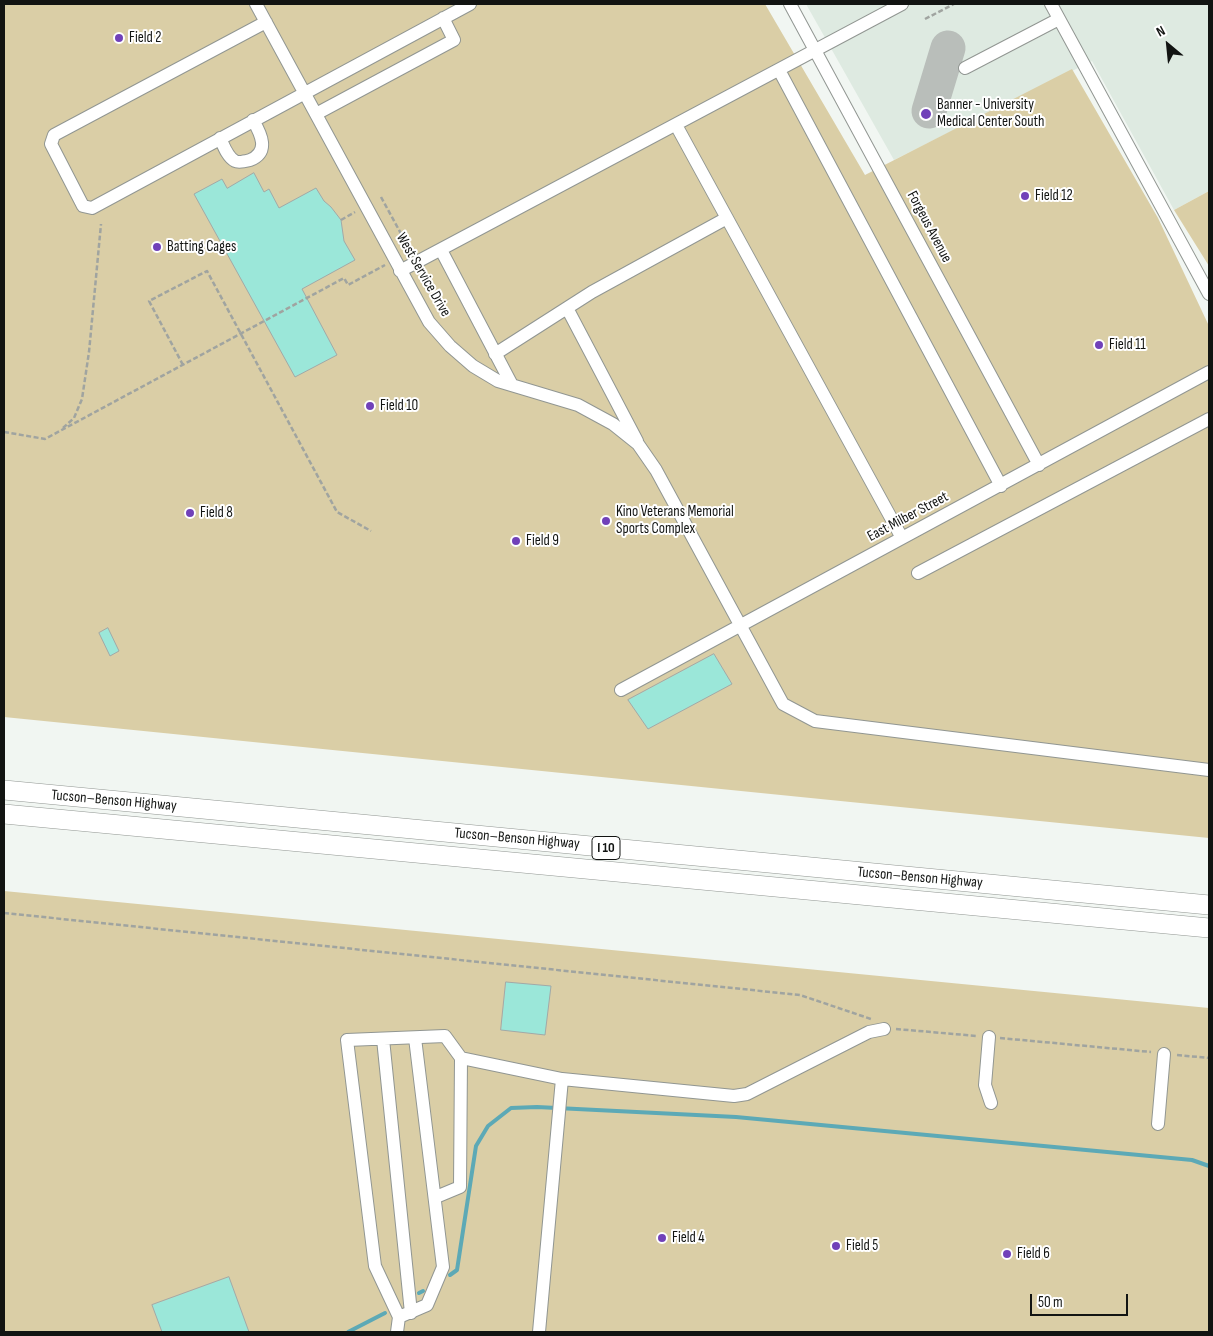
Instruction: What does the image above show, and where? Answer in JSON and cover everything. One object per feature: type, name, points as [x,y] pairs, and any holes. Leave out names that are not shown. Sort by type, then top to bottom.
[{"type":"highway","name":"Tucson–Benson Highway","points":[[4,790],[1209,905]]},
{"type":"highway","name":"Tucson–Benson Highway","points":[[4,814],[1209,928]]},
{"type":"street","name":"West Service Drive","points":[[256,4],[429,322],[450,346],[473,366],[498,381],[578,404],[613,424],[638,444],[656,470],[782,704],[815,721],[1209,770]]},
{"type":"street","points":[[266,22],[54,135],[51,144],[83,206],[92,208],[470,4]]},
{"type":"street","name":"Forgeus Avenue","points":[[790,4],[1039,465]]},
{"type":"street","points":[[400,271],[902,4]]},
{"type":"street","points":[[1051,4],[1209,294]]},
{"type":"street","points":[[316,114],[454,40],[443,18]]},
{"type":"street","points":[[965,68],[1059,19]]},
{"type":"street","points":[[779,70],[1001,486]]},
{"type":"street","points":[[220,138],[234,161],[244,162],[253,159],[260,153],[263,146],[262,136],[254,120]]},
{"type":"street","points":[[676,124],[902,538]]},
{"type":"street","points":[[495,354],[567,308],[727,218]]},
{"type":"street","points":[[441,250],[512,385]]},
{"type":"street","points":[[567,308],[638,444]]},
{"type":"street","name":"East Milber Street","points":[[621,690],[1209,372]]},
{"type":"street","points":[[918,573],[1209,419]]},
{"type":"street","points":[[461,1058],[562,1079],[734,1096],[747,1094],[869,1032],[884,1029]]},
{"type":"street","points":[[405,1315],[375,1266],[347,1040],[445,1036],[461,1058],[460,1187],[436,1197]]},
{"type":"street","points":[[989,1037],[985,1085],[991,1103]]},
{"type":"street","points":[[405,1315],[427,1305],[443,1266],[415,1038]]},
{"type":"street","points":[[383,1039],[405,1315],[397,1332]]},
{"type":"street","points":[[1158,1124],[1164,1054]]},
{"type":"street","points":[[538,1332],[562,1079]]},
{"type":"path","points":[[925,19],[951,4]]},
{"type":"path","points":[[376,200],[386,195]]},
{"type":"path","points":[[381,198],[405,241]]},
{"type":"path","points":[[341,220],[356,211]]},
{"type":"path","points":[[60,431],[74,418],[82,399],[89,352],[101,224]]},
{"type":"path","points":[[396,246],[410,238]]},
{"type":"path","points":[[4,432],[45,439],[344,278],[348,285],[386,264]]},
{"type":"path","points":[[183,365],[149,301],[207,271],[337,512],[371,531]]},
{"type":"path","points":[[4,913],[800,995],[868,1016],[884,1029],[908,1029],[1209,1058]]},
{"type":"shaded area","name":"Kino Veterans Memorial Sports Complex","points":[[4,4],[765,4],[865,175],[1072,69],[1158,218],[1209,326],[1209,838],[4,717]]},
{"type":"shaded area","name":"Banner - University Medical Center South","points":[[806,4],[1209,4],[1209,191],[1174,210],[1092,61],[894,160]]},
{"type":"shaded area","points":[[1209,191],[1209,266],[1174,210]]},
{"type":"shaded area","points":[[4,891],[1209,1008],[1209,1332],[4,1332]]},
{"type":"building","points":[[254,173],[264,192],[269,189],[279,208],[316,188],[324,201],[341,220],[344,241],[355,260],[302,289],[337,355],[295,377],[194,194],[222,179],[227,188]]},
{"type":"building","points":[[108,628],[119,651],[110,656],[99,633]]},
{"type":"building","points":[[714,654],[732,684],[648,729],[628,700]]},
{"type":"building","points":[[506,982],[551,986],[545,1035],[501,1030]]},
{"type":"building","points":[[229,1277],[249,1332],[162,1332],[152,1305]]},
{"type":"waterway","points":[[450,1275],[457,1270],[476,1146],[488,1126],[511,1108],[537,1107],[736,1117],[1192,1160],[1209,1166]]},
{"type":"waterway","points":[[419,1293],[423,1291]]},
{"type":"waterway","points":[[348,1332],[385,1313]]},
{"type":"taxiway","points":[[929,111],[948,48]]},
{"type":"place","name":"Field 2","points":[[119,38]]},
{"type":"place","name":"Banner - University Medical Center South","points":[[926,114]]},
{"type":"place","name":"Field 12","points":[[1025,196]]},
{"type":"place","name":"Batting Cages","points":[[157,247]]},
{"type":"place","name":"Field 11","points":[[1099,345]]},
{"type":"place","name":"Field 10","points":[[370,406]]},
{"type":"place","name":"Field 8","points":[[190,513]]},
{"type":"place","name":"Kino Veterans Memorial Sports Complex","points":[[606,521]]},
{"type":"place","name":"Field 9","points":[[516,541]]},
{"type":"place","name":"Field 4","points":[[662,1238]]},
{"type":"place","name":"Field 5","points":[[836,1246]]},
{"type":"place","name":"Field 6","points":[[1007,1254]]}]
